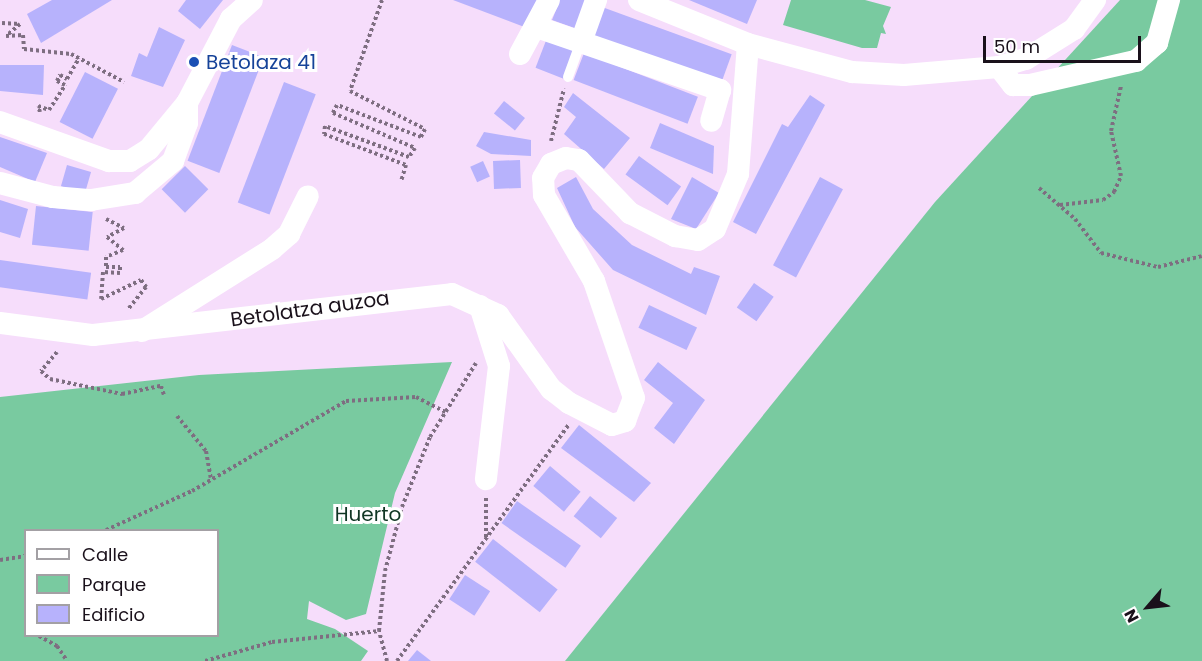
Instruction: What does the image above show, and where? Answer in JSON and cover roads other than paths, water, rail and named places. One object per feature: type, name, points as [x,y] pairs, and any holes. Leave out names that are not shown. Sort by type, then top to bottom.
[{"type":"street","points":[[0,122],[109,161],[130,161],[149,150],[187,103],[231,19],[252,0]]},
{"type":"street","points":[[520,54],[537,27],[549,0]]},
{"type":"street","points":[[581,42],[596,0]]},
{"type":"street","points":[[639,0],[671,6],[748,44],[852,72],[904,75],[999,67],[1053,46],[1074,29],[1095,0]]},
{"type":"street","points":[[999,67],[1013,85],[1030,85],[1130,63],[1157,43],[1169,0]]},
{"type":"street","points":[[537,27],[720,90],[711,121]]},
{"type":"street","name":"Betolatza auzoa","points":[[0,323],[59,334],[134,324],[426,294],[452,294],[478,302],[498,315],[551,389],[580,409],[612,425],[633,411],[634,398],[594,281],[544,195],[543,178],[551,164],[566,158],[579,160],[630,213],[675,236],[698,240],[715,229],[738,174],[748,44]]},
{"type":"street","points":[[0,183],[52,198],[91,200],[135,193],[173,161],[187,123],[187,103]]},
{"type":"street","name":"Betolatza auzoa","points":[[134,324],[272,249],[290,234],[308,196]]},
{"type":"street","points":[[478,302],[491,334],[499,366],[486,479]]},
{"type":"lane","points":[[568,77],[581,42]]},
{"type":"place","name":"Betolaza 41","points":[[194,62]]},
{"type":"park label","name":"Huerto","points":[[368,514]]}]
